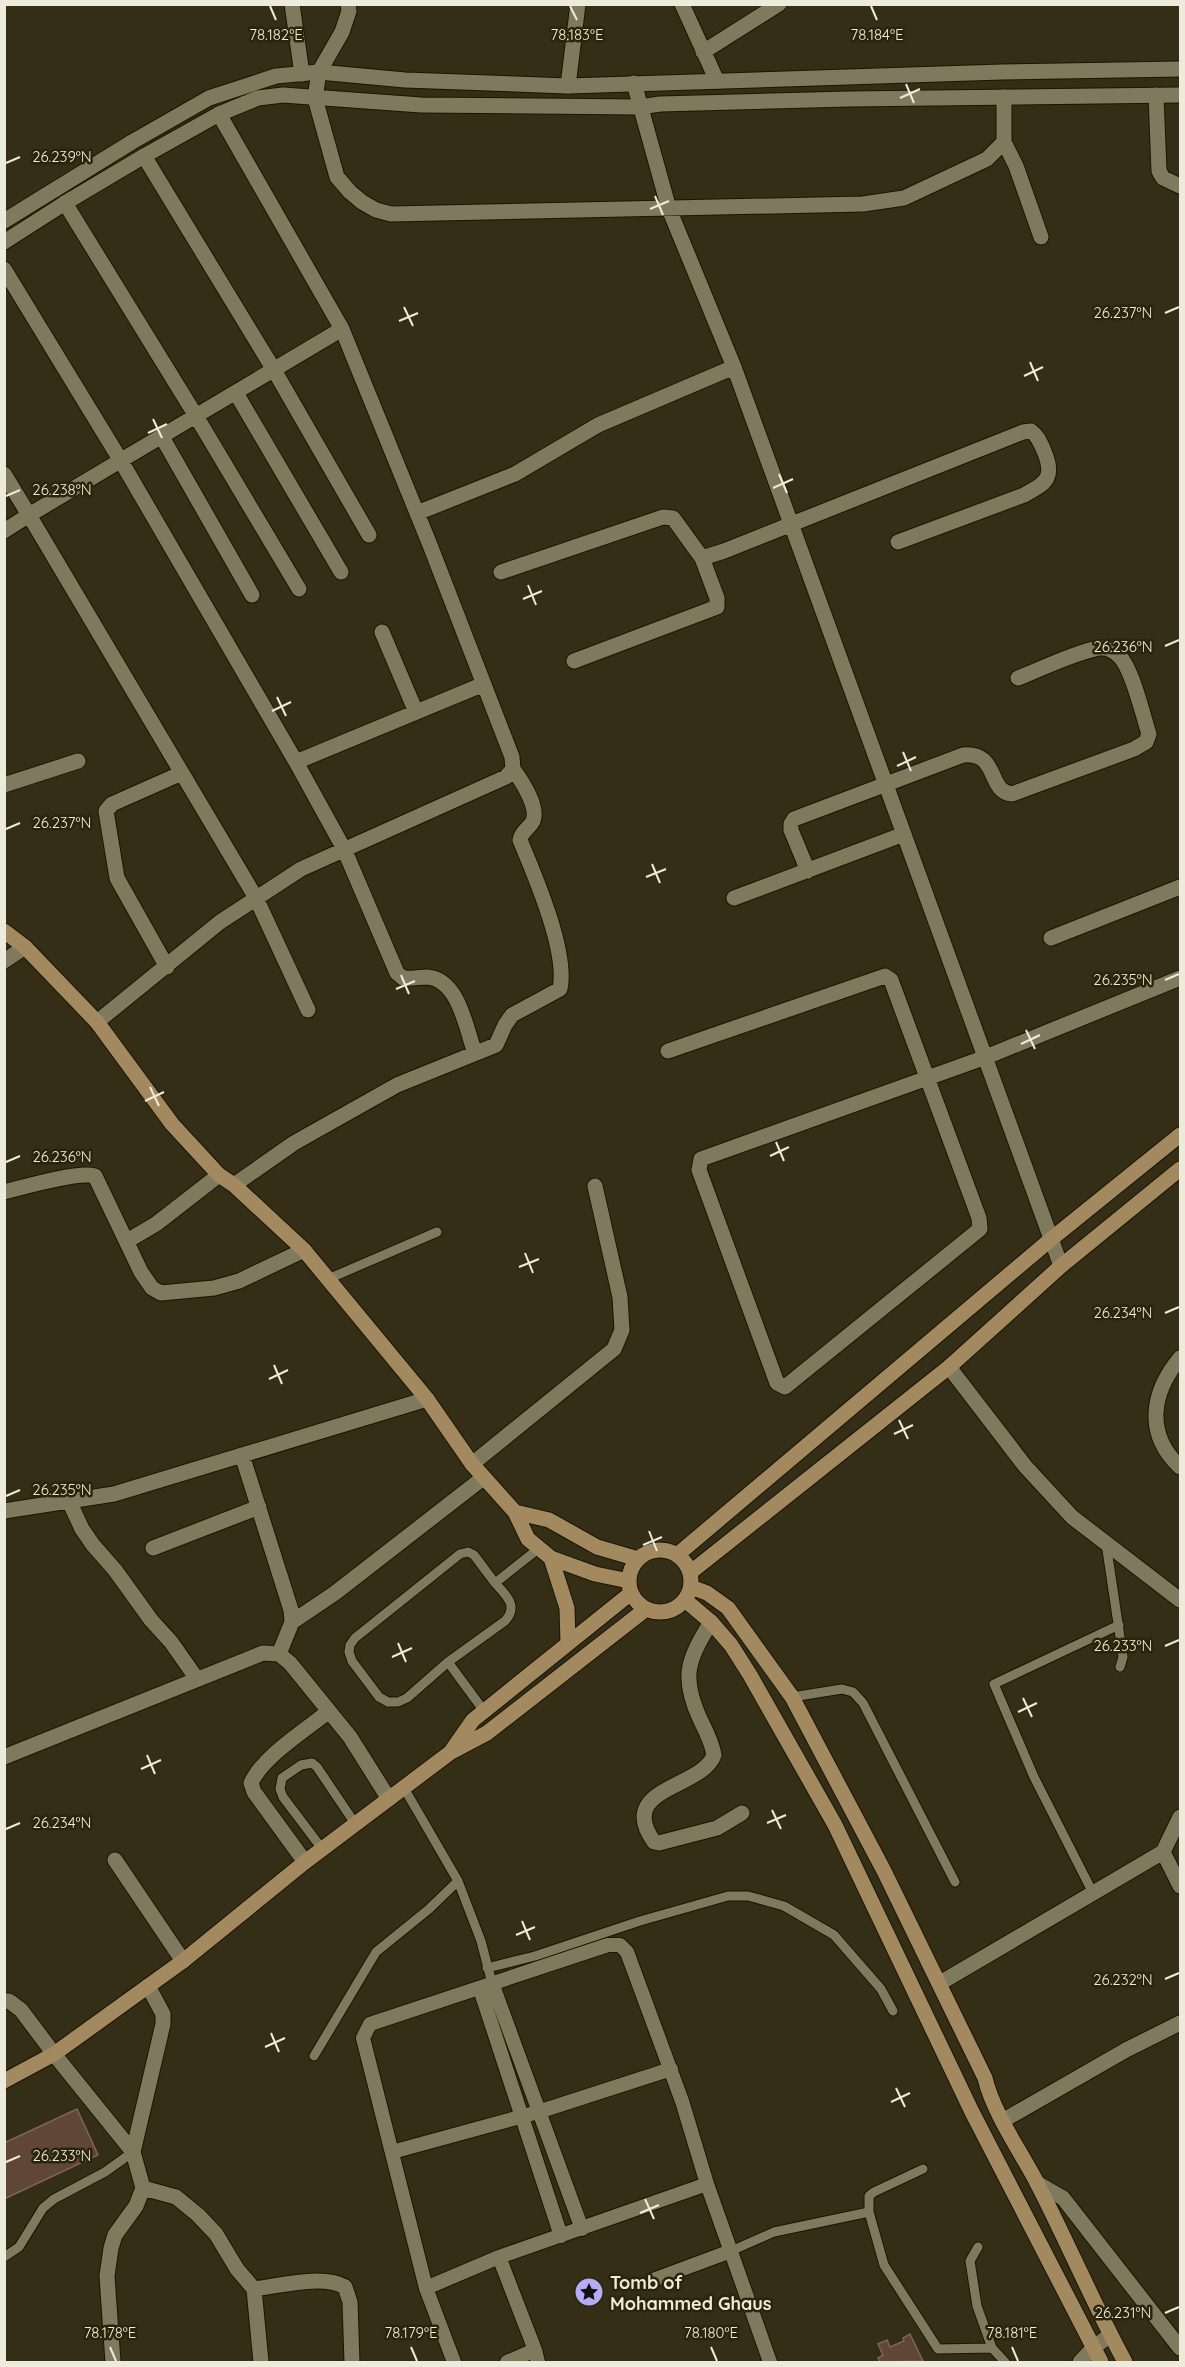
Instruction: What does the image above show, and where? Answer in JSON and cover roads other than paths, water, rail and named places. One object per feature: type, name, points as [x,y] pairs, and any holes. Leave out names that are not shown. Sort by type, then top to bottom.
[{"type":"main road","points":[[4,931],[25,947],[97,1022],[172,1124],[219,1175],[234,1185],[304,1250],[427,1399],[472,1464],[515,1512],[522,1530],[538,1549],[551,1558],[630,1587]]},
{"type":"main road","points":[[678,1555],[1050,1240],[1180,1135]]},
{"type":"main road","points":[[1101,2362],[981,2129],[835,1825],[750,1675],[731,1645],[711,1622],[689,1586],[686,1562],[668,1550],[657,1550],[638,1559],[631,1569],[630,1587],[639,1605],[656,1613],[677,1608],[689,1586],[949,1367],[1061,1266],[1180,1169]]},
{"type":"main road","points":[[515,1512],[549,1520],[597,1547],[638,1559]]},
{"type":"main road","points":[[551,1558],[567,1608],[568,1643]]},
{"type":"main road","points":[[689,1586],[707,1593],[728,1608],[792,1696],[940,1983],[985,2078],[990,2098],[1037,2183],[1125,2362]]},
{"type":"main road","points":[[450,1752],[473,1720],[568,1643],[630,1587]]},
{"type":"main road","points":[[4,2081],[54,2055],[183,1961],[305,1862],[356,1826],[450,1752],[487,1733],[646,1609]]},
{"type":"street","points":[[292,4],[302,74]]},
{"type":"street","points":[[568,86],[578,4]]},
{"type":"street","points":[[682,4],[717,81]]},
{"type":"street","points":[[703,52],[779,4]]},
{"type":"street","points":[[352,7],[342,32],[319,72],[315,98],[338,177],[350,192],[376,210],[391,214],[863,204],[904,198],[987,159],[1004,142]]},
{"type":"street","points":[[4,221],[132,142],[209,99],[276,76],[319,72],[405,80],[568,86],[1180,69]]},
{"type":"street","points":[[634,83],[669,208],[734,367],[1061,1266]]},
{"type":"street","points":[[4,242],[144,156],[219,114],[258,98],[283,95],[421,105],[640,107],[660,104],[837,99],[1180,95]]},
{"type":"street","points":[[1156,95],[1159,171],[1163,178],[1180,186]]},
{"type":"street","points":[[1004,97],[1004,142],[1016,166],[1041,237]]},
{"type":"street","points":[[219,114],[342,328],[417,513],[512,758],[513,769],[525,786],[534,812],[532,821],[521,834],[520,840],[555,936],[561,963],[560,989],[512,1015],[496,1045],[397,1084],[294,1143],[234,1185]]},
{"type":"street","points":[[144,156],[274,370],[369,535]]},
{"type":"street","points":[[65,203],[299,589]]},
{"type":"street","points":[[4,268],[121,461],[296,762],[344,849],[397,973],[403,978],[428,977],[449,987],[455,996],[475,1053]]},
{"type":"street","points":[[4,531],[342,328]]},
{"type":"street","points":[[417,513],[515,474],[598,425],[734,367]]},
{"type":"street","points":[[236,393],[341,572]]},
{"type":"street","points":[[702,558],[791,525],[1023,432],[1030,431],[1037,435],[1050,464],[1049,476],[1039,487],[1024,495],[898,543]]},
{"type":"street","points":[[162,437],[252,595]]},
{"type":"street","points":[[4,474],[256,898],[308,1010]]},
{"type":"street","points":[[501,572],[663,517],[673,518],[681,526],[702,558],[717,598],[717,607],[574,661]]},
{"type":"street","points":[[382,632],[416,711]]},
{"type":"street","points":[[808,871],[791,830],[794,819],[886,783],[963,755],[975,754],[983,758],[1000,789],[1005,794],[1012,794],[1134,749],[1146,742],[1149,734],[1130,676],[1121,657],[1112,651],[1102,648],[1086,652],[1018,678]]},
{"type":"street","points":[[296,762],[483,684]]},
{"type":"street","points":[[4,785],[78,761]]},
{"type":"street","points":[[97,1022],[220,922],[301,869],[506,777],[513,769]]},
{"type":"street","points":[[167,967],[117,878],[106,811],[112,804],[182,773]]},
{"type":"street","points":[[734,898],[904,834]]},
{"type":"street","points":[[1051,938],[1180,887]]},
{"type":"street","points":[[4,961],[25,947]]},
{"type":"street","points":[[668,1052],[885,976],[891,980],[927,1078],[979,1218],[980,1229],[785,1387],[777,1383],[699,1170],[701,1159],[927,1078],[986,1057],[1180,978]]},
{"type":"street","points":[[4,1192],[76,1176],[88,1174],[95,1176],[141,1272],[152,1288],[161,1293],[214,1288],[239,1281],[304,1250]]},
{"type":"street","points":[[127,1241],[156,1224],[219,1175]]},
{"type":"street","points":[[472,1464],[614,1349],[622,1330],[620,1297],[595,1186]]},
{"type":"street","points":[[1180,1358],[1168,1373],[1157,1403],[1156,1427],[1162,1445],[1180,1467]]},
{"type":"street","points":[[949,1367],[1048,1492],[1072,1517],[1180,1600]]},
{"type":"street","points":[[4,1511],[114,1494],[427,1399]]},
{"type":"street","points":[[242,1455],[291,1610],[292,1622],[279,1654]]},
{"type":"street","points":[[292,1622],[335,1593],[483,1478]]},
{"type":"street","points":[[69,1501],[82,1529],[93,1545],[115,1570],[150,1620],[171,1642],[197,1679]]},
{"type":"street","points":[[153,1548],[260,1507]]},
{"type":"street","points":[[711,1622],[695,1648],[691,1662],[689,1694],[713,1746],[712,1762],[653,1799],[646,1807],[644,1817],[649,1835],[654,1842],[659,1843],[717,1828],[742,1814]]},
{"type":"street","points":[[4,1757],[262,1653],[279,1654],[290,1663],[350,1737],[389,1799]]},
{"type":"street","points":[[305,1862],[254,1792],[251,1783],[255,1774],[270,1759],[329,1711]]},
{"type":"street","points":[[940,1983],[1163,1852],[1180,1817]]},
{"type":"street","points":[[1163,1852],[1180,1886]]},
{"type":"street","points":[[115,1860],[183,1961]]},
{"type":"street","points":[[454,2362],[426,2288],[363,2038],[366,2029],[370,2024],[608,1945],[620,1945],[627,1952],[671,2069],[707,2184],[770,2362]]},
{"type":"street","points":[[133,2152],[164,2024],[163,2014],[148,1986]]},
{"type":"street","points":[[486,1986],[538,2112],[582,2229]]},
{"type":"street","points":[[486,1986],[522,2115],[561,2236]]},
{"type":"street","points":[[4,2001],[9,2001],[21,2010],[54,2055],[133,2152],[142,2187],[136,2206],[116,2235],[111,2248],[107,2276],[113,2362]]},
{"type":"street","points":[[981,2129],[1004,2120],[1126,2050],[1180,2023]]},
{"type":"street","points":[[392,2152],[538,2112],[671,2069]]},
{"type":"street","points":[[1037,2183],[1063,2198],[1180,2348]]},
{"type":"street","points":[[426,2288],[499,2257],[707,2184]]},
{"type":"street","points":[[142,2187],[176,2197],[198,2215],[216,2234],[237,2269],[254,2289],[261,2362]]},
{"type":"street","points":[[653,2280],[731,2251]]},
{"type":"street","points":[[499,2257],[537,2356],[507,2362]]},
{"type":"street","points":[[254,2289],[321,2281],[336,2281],[345,2287],[350,2302],[352,2362]]},
{"type":"street","points":[[1080,2362],[1110,2335]]},
{"type":"lane","points":[[328,1279],[437,1232]]},
{"type":"lane","points":[[1106,1543],[1123,1657],[1120,1666]]},
{"type":"lane","points":[[495,1583],[538,1549]]},
{"type":"lane","points":[[468,1552],[474,1555],[495,1583],[512,1605],[511,1614],[506,1621],[448,1662],[408,1698],[398,1702],[388,1702],[379,1697],[352,1661],[349,1652],[350,1645],[355,1638],[460,1554],[468,1552]]},
{"type":"lane","points":[[1093,1893],[1034,1777],[994,1684],[1119,1625]]},
{"type":"lane","points":[[448,1662],[484,1711]]},
{"type":"lane","points":[[792,1696],[842,1689],[853,1692],[862,1703],[955,1882]]},
{"type":"lane","points":[[322,1850],[280,1789],[282,1778],[301,1764],[312,1763],[317,1767],[356,1826]]},
{"type":"lane","points":[[404,1788],[458,1881],[481,1941],[487,1968],[486,1986]]},
{"type":"lane","points":[[314,2056],[376,1952],[429,1909],[458,1881]]},
{"type":"lane","points":[[487,1968],[535,1956],[640,1921],[717,1899],[728,1896],[748,1896],[784,1906],[834,1935],[881,1989],[893,2011]]},
{"type":"lane","points":[[4,2257],[18,2247],[44,2208],[54,2199],[105,2172],[133,2152]]},
{"type":"lane","points":[[923,2169],[869,2196],[869,2212],[884,2265],[938,2349],[992,2348]]},
{"type":"lane","points":[[731,2251],[774,2232],[869,2212]]},
{"type":"lane","points":[[978,2247],[970,2260],[977,2306],[992,2348],[1005,2362]]},
{"type":"place","name":"Tomb of Mohammed Ghaus","points":[[589,2292]]}]
